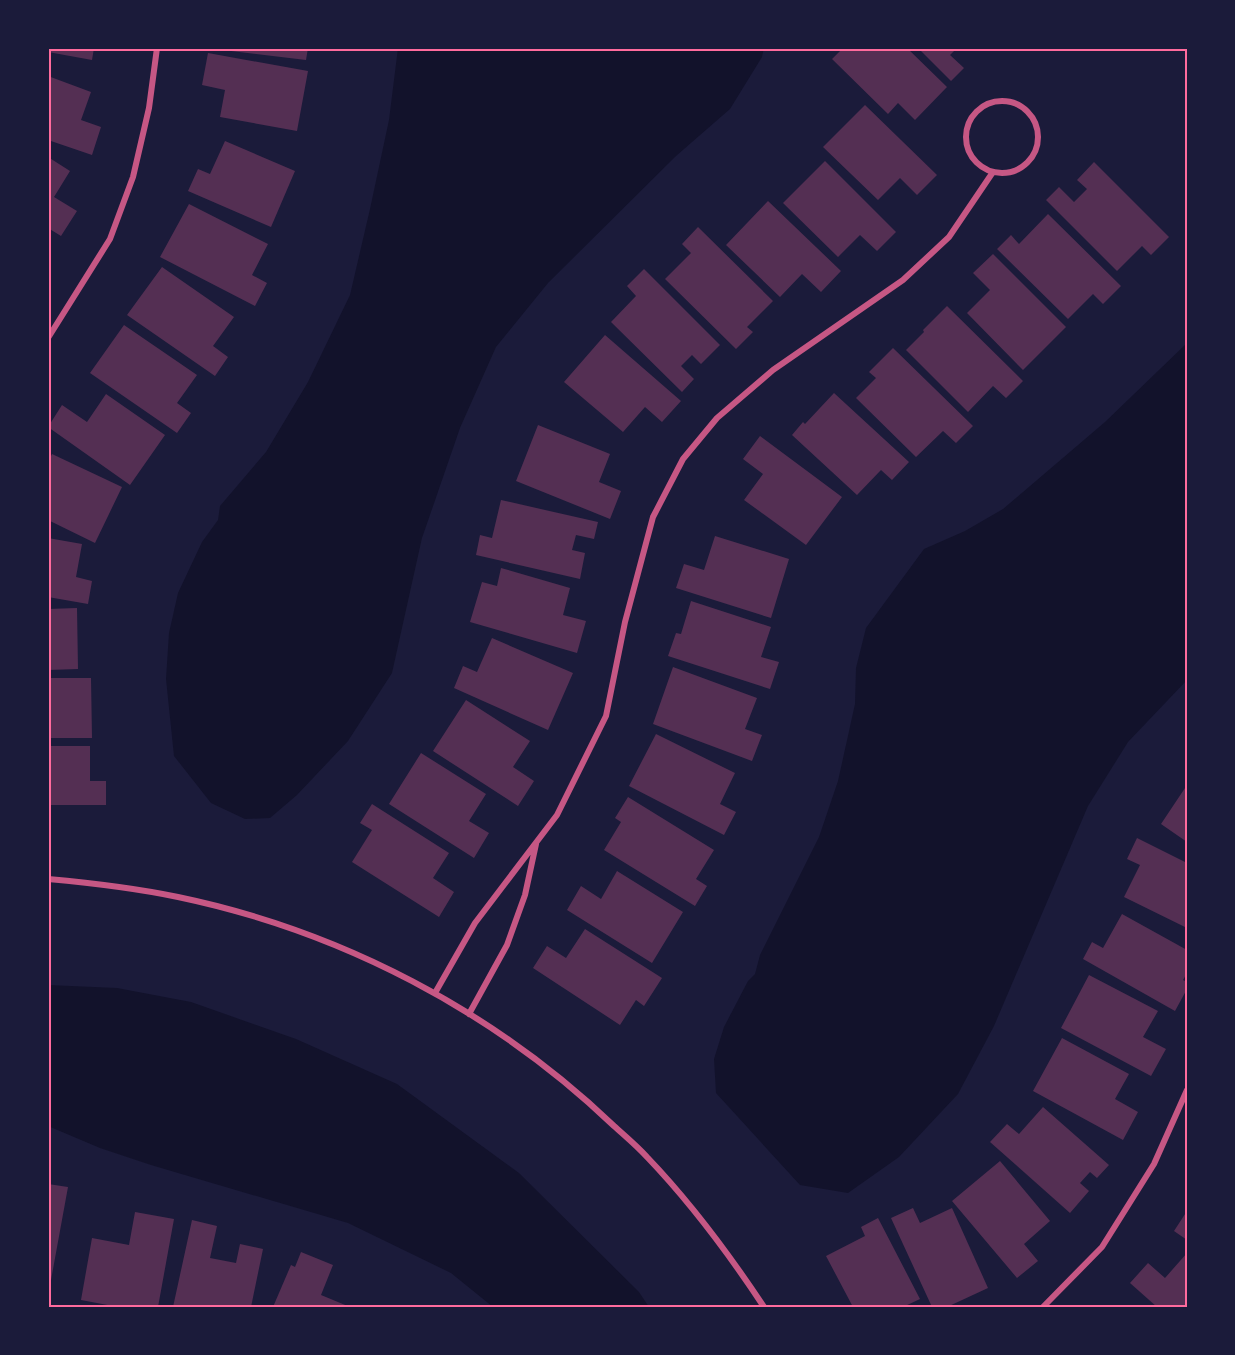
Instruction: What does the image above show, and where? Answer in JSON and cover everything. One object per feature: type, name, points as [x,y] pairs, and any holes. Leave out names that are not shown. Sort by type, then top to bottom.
[{"type":"street","points":[[48,338],[110,239],[133,177],[149,108],[157,48]]},
{"type":"street","points":[[998,101],[1010,102],[1021,106],[1029,114],[1038,134],[1037,146],[1025,165],[1016,171],[993,172],[982,167],[973,158],[967,147],[965,135],[975,112],[998,101]]},
{"type":"street","points":[[435,993],[475,923],[556,815],[606,716],[625,622],[653,516],[683,459],[717,418],[773,370],[903,280],[949,237],[993,172]]},
{"type":"street","points":[[469,1014],[507,945],[525,894],[537,841]]},
{"type":"street","points":[[48,879],[117,885],[179,897],[256,917],[331,943],[404,976],[435,993],[526,1051],[588,1101],[646,1156],[728,1253],[764,1307]]},
{"type":"street","points":[[1043,1307],[1102,1247],[1154,1164],[1187,1090]]},
{"type":"shaded area","points":[[398,48],[764,48],[762,57],[730,109],[676,156],[548,283],[496,347],[460,428],[422,538],[392,673],[348,741],[297,795],[270,818],[245,819],[211,803],[174,756],[166,679],[169,633],[178,593],[202,542],[218,520],[220,506],[266,452],[308,382],[350,295],[389,120]]},
{"type":"shaded area","points":[[1187,343],[1187,680],[1128,742],[1088,806],[994,1026],[958,1094],[899,1157],[848,1193],[800,1185],[716,1093],[714,1059],[724,1027],[748,981],[755,974],[760,955],[819,837],[838,781],[855,704],[856,668],[866,628],[924,549],[965,531],[1003,509],[1105,422]]},
{"type":"shaded area","points":[[48,985],[117,988],[191,1002],[296,1039],[397,1084],[519,1173],[639,1292],[649,1307],[493,1307],[451,1273],[348,1223],[151,1165],[100,1148],[48,1126]]},
{"type":"building","points":[[48,48],[94,48],[92,60],[48,52]]},
{"type":"building","points":[[232,48],[308,48],[306,60],[231,51]]},
{"type":"building","points":[[843,48],[907,48],[947,87],[915,120],[898,103],[888,114],[832,59]]},
{"type":"building","points":[[918,48],[957,48],[950,55],[964,68],[951,81]]},
{"type":"building","points":[[208,53],[308,71],[297,131],[220,117],[225,90],[202,85]]},
{"type":"building","points":[[48,76],[91,92],[81,120],[101,127],[92,155],[48,140]]},
{"type":"building","points":[[865,105],[937,175],[917,195],[900,178],[878,200],[823,147]]},
{"type":"building","points":[[225,141],[295,171],[271,227],[188,191],[198,169],[210,174]]},
{"type":"building","points":[[48,157],[70,171],[54,197],[77,211],[61,236],[48,228]]},
{"type":"building","points":[[825,161],[896,232],[877,251],[860,235],[838,257],[783,203]]},
{"type":"building","points":[[1094,162],[1169,237],[1151,255],[1142,246],[1117,271],[1046,200],[1059,187],[1074,202],[1087,189],[1077,180]]},
{"type":"building","points":[[768,201],[841,271],[821,292],[802,274],[780,297],[726,245]]},
{"type":"building","points":[[189,204],[268,244],[252,275],[267,283],[255,306],[160,257]]},
{"type":"building","points":[[1048,214],[1121,286],[1103,304],[1093,294],[1068,319],[997,249],[1011,235],[1019,244]]},
{"type":"building","points":[[698,227],[773,301],[747,327],[753,332],[736,349],[665,279],[691,253],[682,244]]},
{"type":"building","points":[[993,254],[1066,327],[1023,370],[967,313],[990,290],[973,273]]},
{"type":"building","points":[[162,267],[234,317],[213,346],[228,357],[215,376],[127,315]]},
{"type":"building","points":[[644,269],[720,345],[701,364],[692,355],[681,366],[694,379],[682,392],[611,322],[636,296],[627,286]]},
{"type":"building","points":[[947,306],[1023,381],[1006,398],[993,386],[968,412],[906,350]]},
{"type":"building","points":[[124,325],[197,375],[177,403],[191,413],[177,433],[90,373]]},
{"type":"building","points":[[605,335],[681,401],[662,422],[645,407],[623,432],[564,382]]},
{"type":"building","points":[[893,348],[973,426],[956,443],[943,431],[916,457],[856,398],[876,378],[869,372]]},
{"type":"building","points":[[834,393],[909,462],[892,480],[881,470],[857,495],[792,435]]},
{"type":"building","points":[[106,394],[165,435],[130,485],[48,427],[62,405],[87,422]]},
{"type":"building","points":[[538,425],[610,454],[599,482],[621,491],[610,519],[516,481]]},
{"type":"building","points":[[760,436],[842,497],[806,545],[744,500],[763,474],[743,459]]},
{"type":"building","points":[[52,454],[122,487],[95,543],[48,520],[48,462]]},
{"type":"building","points":[[501,500],[598,522],[594,539],[576,535],[572,550],[585,553],[580,579],[476,555],[480,535],[492,538]]},
{"type":"building","points":[[715,536],[789,559],[771,618],[676,588],[684,564],[704,570]]},
{"type":"building","points":[[48,538],[82,544],[76,577],[92,581],[88,604],[48,597]]},
{"type":"building","points":[[501,568],[570,588],[563,615],[586,621],[577,653],[470,622],[482,582],[497,586]]},
{"type":"building","points":[[691,601],[771,627],[761,657],[779,662],[770,689],[668,656],[676,633],[681,634]]},
{"type":"building","points":[[77,608],[78,669],[48,670],[48,609]]},
{"type":"building","points":[[492,638],[573,673],[548,730],[454,688],[463,666],[477,672]]},
{"type":"building","points":[[673,667],[757,698],[745,729],[762,735],[752,761],[653,724]]},
{"type":"building","points":[[48,678],[91,678],[92,738],[48,738]]},
{"type":"building","points":[[466,700],[530,741],[513,767],[534,781],[518,806],[433,751]]},
{"type":"building","points":[[656,734],[735,773],[720,804],[736,812],[724,835],[629,786]]},
{"type":"building","points":[[48,746],[90,746],[90,781],[106,781],[106,805],[48,805]]},
{"type":"building","points":[[421,753],[486,794],[469,821],[489,833],[474,858],[389,804]]},
{"type":"building","points":[[1187,785],[1187,842],[1161,824]]},
{"type":"building","points":[[628,797],[714,850],[696,879],[707,886],[695,906],[604,850],[621,822],[615,818]]},
{"type":"building","points":[[372,804],[449,853],[433,878],[454,892],[439,917],[352,862],[372,830],[360,823]]},
{"type":"building","points":[[1137,838],[1187,863],[1187,928],[1124,897],[1140,865],[1127,859]]},
{"type":"building","points":[[617,871],[683,912],[652,963],[567,910],[581,886],[601,899]]},
{"type":"building","points":[[1122,914],[1187,950],[1187,973],[1183,980],[1187,982],[1187,989],[1175,1011],[1083,959],[1092,942],[1103,948]]},
{"type":"building","points":[[585,929],[662,978],[644,1006],[636,1000],[620,1025],[533,968],[547,946],[566,958]]},
{"type":"building","points":[[1089,975],[1158,1011],[1143,1037],[1166,1049],[1151,1076],[1061,1028]]},
{"type":"building","points":[[1062,1038],[1129,1074],[1115,1099],[1138,1112],[1123,1140],[1033,1091]]},
{"type":"building","points":[[1043,1107],[1109,1165],[1097,1178],[1090,1172],[1080,1183],[1089,1191],[1070,1213],[990,1142],[1007,1124],[1019,1134]]},
{"type":"building","points":[[1000,1161],[1050,1221],[1024,1244],[1038,1261],[1017,1278],[952,1201]]},
{"type":"building","points":[[48,1184],[68,1187],[49,1291],[48,1291]]},
{"type":"building","points":[[913,1208],[920,1223],[952,1208],[988,1288],[947,1307],[932,1307],[891,1218]]},
{"type":"building","points":[[1187,1211],[1187,1240],[1174,1231]]},
{"type":"building","points":[[135,1212],[174,1219],[158,1307],[118,1307],[81,1300],[92,1238],[129,1245]]},
{"type":"building","points":[[878,1218],[920,1299],[903,1307],[853,1307],[826,1256],[865,1236],[861,1227]]},
{"type":"building","points":[[192,1220],[217,1226],[210,1258],[236,1263],[240,1244],[263,1249],[251,1307],[173,1307]]},
{"type":"building","points":[[301,1252],[333,1265],[321,1295],[350,1307],[273,1307],[291,1265],[295,1267]]},
{"type":"building","points":[[1187,1253],[1187,1307],[1157,1307],[1130,1283],[1148,1263],[1165,1278]]}]
